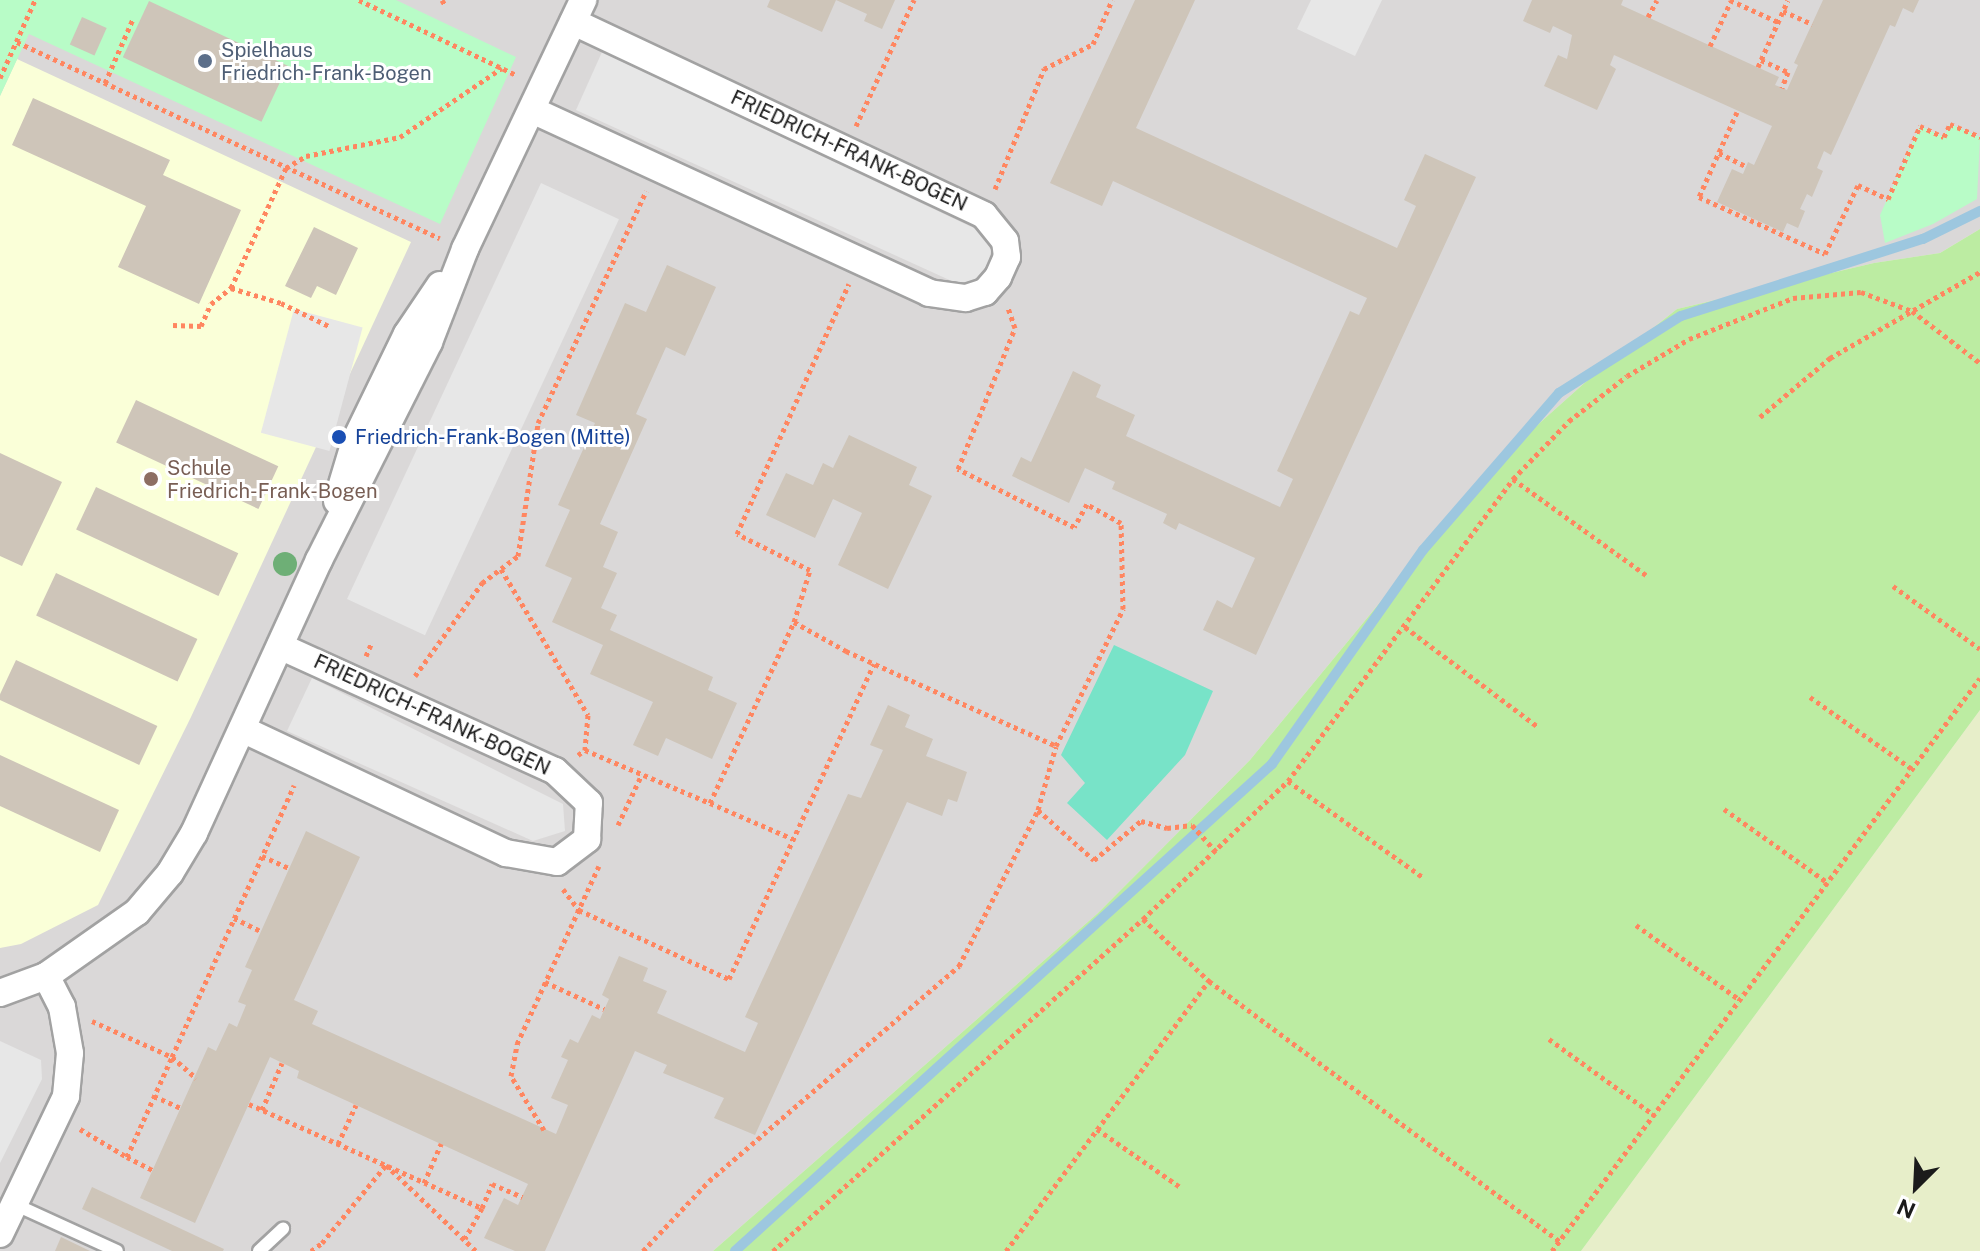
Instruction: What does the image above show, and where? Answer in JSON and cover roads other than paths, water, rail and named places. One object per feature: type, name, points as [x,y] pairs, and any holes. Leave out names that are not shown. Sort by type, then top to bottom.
[{"type":"street","name":"FRIEDRICH-FRANK-BOGEN","points":[[0,993],[46,976],[137,912],[170,873],[194,833],[319,560],[429,342],[465,249],[578,11],[846,149],[984,215],[1005,241],[1007,257],[998,277],[985,292],[948,298],[929,293],[657,168],[537,98]]},
{"type":"street","name":"FRIEDRICH-FRANK-BOGEN","points":[[242,729],[506,853],[557,862],[587,839],[589,803],[555,771],[280,646]]},
{"type":"street","points":[[5,1217],[66,1096],[70,1072],[62,1007],[46,976]]},
{"type":"lane","points":[[5,1217],[117,1251]]},
{"type":"lane","points":[[259,1251],[283,1229]]},
{"type":"waterway","points":[[735,1251],[1272,764],[1423,550],[1559,393],[1681,316],[1923,239],[1980,211]]},
{"type":"place","name":"Spielhaus Friedrich-Frank-Bogen","points":[[205,61]]},
{"type":"place","name":"Friedrich-Frank-Bogen (Mitte)","points":[[339,437]]},
{"type":"place","name":"Schule Friedrich-Frank-Bogen","points":[[151,479]]}]
